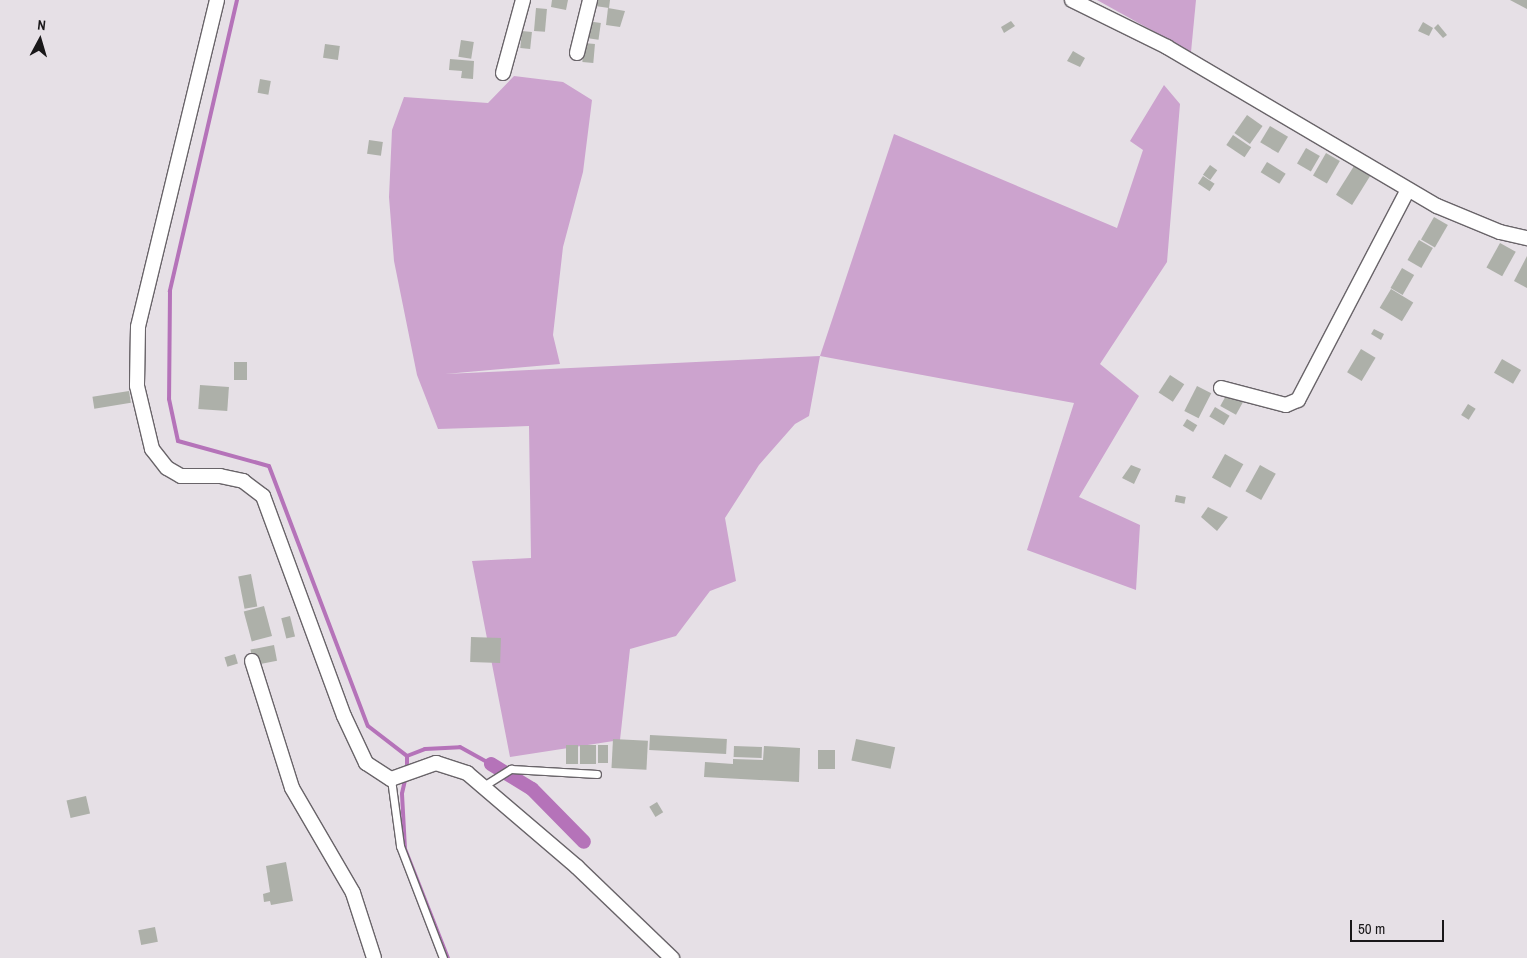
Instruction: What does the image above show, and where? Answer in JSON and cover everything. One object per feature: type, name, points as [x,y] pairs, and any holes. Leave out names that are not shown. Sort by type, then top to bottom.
[{"type":"street","points":[[217,0],[144,295],[137,358],[140,410],[152,449],[167,468],[181,476],[220,476],[243,481],[264,496],[344,716],[366,763],[396,777],[423,770],[436,763],[454,766],[486,783],[672,958]]},
{"type":"street","points":[[503,73],[523,0]]},
{"type":"street","points":[[577,53],[590,0]]},
{"type":"street","points":[[1072,0],[1167,47],[1436,206],[1492,228],[1527,238]]},
{"type":"street","points":[[1221,388],[1286,405],[1298,400],[1408,190]]},
{"type":"street","points":[[252,661],[292,788],[353,894],[374,958]]},
{"type":"lane","points":[[486,783],[504,771],[597,774]]},
{"type":"lane","points":[[396,777],[400,846],[443,958]]},
{"type":"shaded area","points":[[1097,0],[1196,0],[1191,52]]},
{"type":"shaded area","points":[[514,76],[563,82],[592,100],[583,172],[563,247],[553,335],[560,364],[445,374],[820,356],[809,416],[795,424],[759,465],[725,518],[736,581],[710,591],[676,636],[630,649],[620,740],[510,757],[472,561],[531,558],[529,426],[438,429],[417,375],[394,261],[389,197],[392,130],[404,97],[488,103]]},
{"type":"shaded area","points":[[1164,85],[1180,104],[1167,262],[1100,364],[1139,396],[1079,497],[1140,525],[1136,590],[1027,550],[1074,403],[820,356],[894,134],[1117,228],[1143,150],[1130,141]]},
{"type":"building","points":[[552,0],[568,0],[566,10],[551,7]]},
{"type":"building","points":[[595,0],[610,0],[609,8],[595,6]]},
{"type":"building","points":[[1510,0],[1527,0],[1527,9]]},
{"type":"building","points":[[536,8],[547,9],[545,32],[534,31]]},
{"type":"building","points":[[608,8],[625,11],[620,27],[606,25]]},
{"type":"building","points":[[587,21],[601,23],[598,40],[585,38]]},
{"type":"building","points":[[1011,21],[1015,26],[1004,33],[1001,27]]},
{"type":"building","points":[[1423,22],[1433,28],[1429,36],[1418,31]]},
{"type":"building","points":[[1438,24],[1447,35],[1443,38],[1434,28]]},
{"type":"building","points":[[522,31],[532,32],[530,49],[520,48]]},
{"type":"building","points":[[461,40],[474,42],[471,59],[458,57]]},
{"type":"building","points":[[584,43],[595,44],[593,63],[582,62]]},
{"type":"building","points":[[325,44],[340,46],[338,60],[323,58]]},
{"type":"building","points":[[1073,51],[1085,58],[1080,67],[1067,61]]},
{"type":"building","points":[[450,59],[474,61],[473,79],[461,78],[462,71],[449,70]]},
{"type":"building","points":[[260,79],[271,81],[268,95],[258,93]]},
{"type":"building","points":[[1247,115],[1263,126],[1250,144],[1234,133]]},
{"type":"building","points":[[1270,126],[1288,137],[1278,153],[1260,142]]},
{"type":"building","points":[[1233,135],[1251,147],[1245,157],[1226,145]]},
{"type":"building","points":[[369,140],[383,142],[381,156],[367,154]]},
{"type":"building","points":[[1306,148],[1320,156],[1311,172],[1297,164]]},
{"type":"building","points":[[1326,153],[1340,161],[1327,184],[1313,176]]},
{"type":"building","points":[[1267,162],[1286,174],[1279,184],[1261,172]]},
{"type":"building","points":[[1210,165],[1217,170],[1210,180],[1203,175]]},
{"type":"building","points":[[1354,166],[1370,176],[1352,205],[1336,195]]},
{"type":"building","points":[[1203,176],[1215,184],[1210,191],[1198,183]]},
{"type":"building","points":[[1434,217],[1448,225],[1435,248],[1421,240]]},
{"type":"building","points":[[1419,240],[1433,248],[1421,268],[1408,260]]},
{"type":"building","points":[[1500,243],[1516,252],[1502,276],[1486,267]]},
{"type":"building","points":[[1527,256],[1527,288],[1514,281]]},
{"type":"building","points":[[1402,268],[1414,275],[1403,295],[1390,288]]},
{"type":"building","points":[[1391,289],[1413,302],[1402,321],[1380,308]]},
{"type":"building","points":[[1374,329],[1384,334],[1381,340],[1371,334]]},
{"type":"building","points":[[1361,349],[1376,358],[1362,381],[1347,372]]},
{"type":"building","points":[[1502,359],[1521,370],[1513,384],[1494,373]]},
{"type":"building","points":[[234,362],[247,362],[247,380],[234,380]]},
{"type":"building","points":[[1170,375],[1184,384],[1173,402],[1159,393]]},
{"type":"building","points":[[200,385],[229,387],[227,411],[198,409]]},
{"type":"building","points":[[1197,386],[1211,393],[1199,418],[1184,411]]},
{"type":"building","points":[[129,391],[131,403],[94,409],[92,397]]},
{"type":"building","points":[[1228,392],[1244,401],[1236,415],[1220,406]]},
{"type":"building","points":[[1468,404],[1476,409],[1469,420],[1461,415]]},
{"type":"building","points":[[1215,407],[1230,416],[1224,425],[1209,416]]},
{"type":"building","points":[[1187,419],[1197,425],[1193,432],[1183,426]]},
{"type":"building","points":[[1225,454],[1243,464],[1230,488],[1212,478]]},
{"type":"building","points":[[1131,465],[1141,469],[1134,484],[1122,478]]},
{"type":"building","points":[[1260,465],[1276,474],[1261,500],[1245,491]]},
{"type":"building","points":[[1176,495],[1186,497],[1184,504],[1175,502]]},
{"type":"building","points":[[1208,507],[1228,517],[1217,531],[1201,517]]},
{"type":"building","points":[[251,574],[257,606],[245,609],[238,576]]},
{"type":"building","points":[[264,606],[272,636],[252,641],[244,611]]},
{"type":"building","points":[[290,616],[295,636],[286,639],[281,618]]},
{"type":"building","points":[[471,637],[501,638],[500,663],[470,662]]},
{"type":"building","points":[[274,645],[277,661],[253,665],[250,650]]},
{"type":"building","points":[[235,654],[238,664],[227,667],[224,657]]},
{"type":"building","points":[[650,735],[727,739],[726,754],[649,750]]},
{"type":"building","points":[[613,739],[648,741],[646,770],[611,768]]},
{"type":"building","points":[[856,739],[895,747],[891,769],[851,761]]},
{"type":"building","points":[[566,745],[578,745],[578,764],[566,764]]},
{"type":"building","points":[[580,745],[596,745],[596,764],[580,764]]},
{"type":"building","points":[[598,745],[608,745],[608,763],[598,763]]},
{"type":"building","points":[[734,746],[762,747],[762,758],[734,757]]},
{"type":"building","points":[[764,746],[800,748],[799,782],[704,777],[705,762],[733,764],[733,759],[763,760]]},
{"type":"building","points":[[818,750],[835,750],[835,769],[818,769]]},
{"type":"building","points":[[86,796],[90,814],[71,818],[67,800]]},
{"type":"building","points":[[657,802],[663,812],[655,817],[649,807]]},
{"type":"building","points":[[286,862],[293,901],[271,905],[270,901],[264,902],[263,894],[270,892],[266,866]]},
{"type":"building","points":[[155,927],[158,942],[141,945],[138,930]]},
{"type":"waterway","points":[[237,0],[170,291],[169,399],[178,441],[269,466],[368,726],[407,756],[425,749],[460,747],[491,764]]},
{"type":"waterway","points":[[407,756],[407,769]]},
{"type":"waterway","points":[[491,764],[532,789],[584,842]]},
{"type":"waterway","points":[[406,776],[402,794],[405,849],[448,958]]}]
